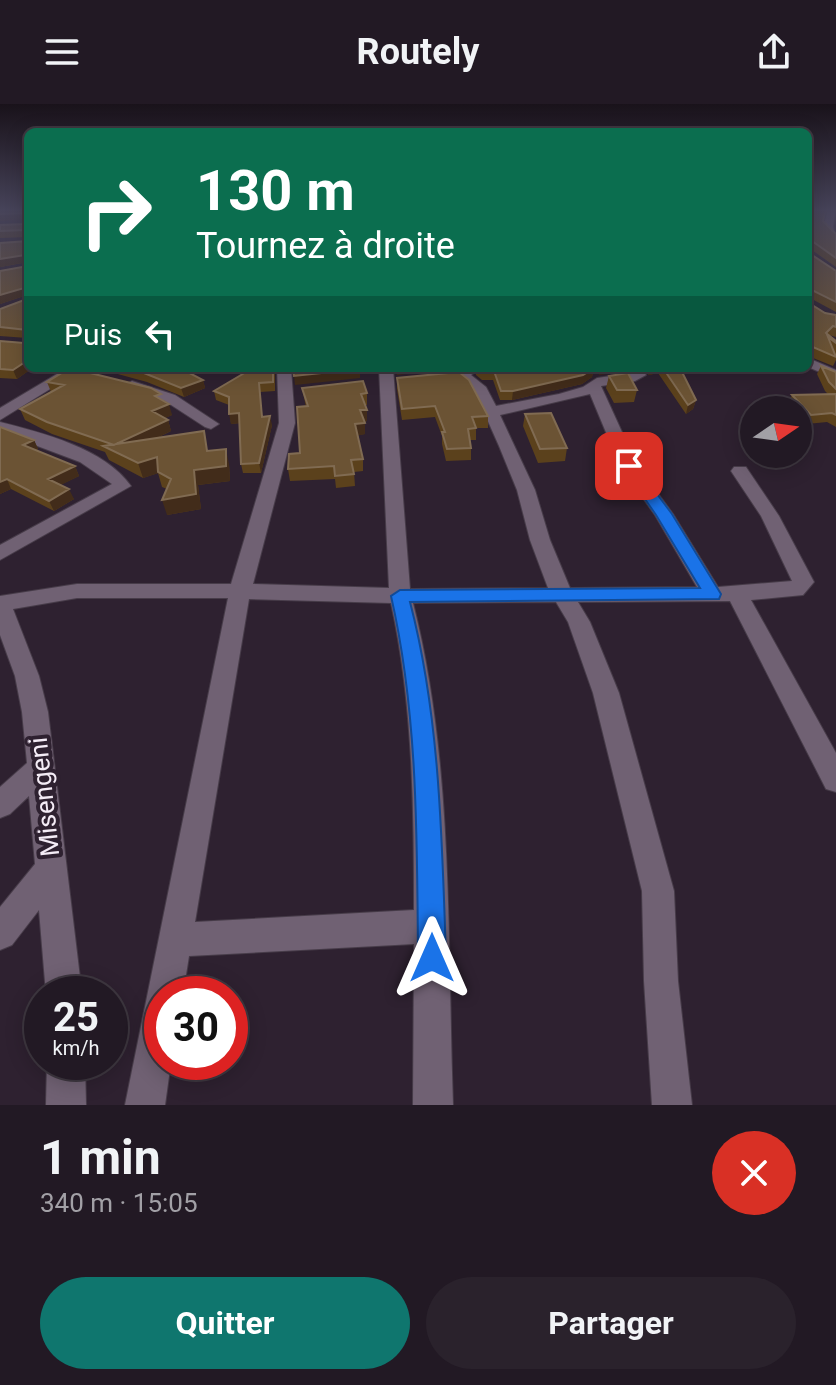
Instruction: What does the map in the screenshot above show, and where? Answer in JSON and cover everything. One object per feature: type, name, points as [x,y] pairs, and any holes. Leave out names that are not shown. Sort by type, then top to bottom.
[{"type":"street","points":[[812,364],[836,375]]},
{"type":"street","points":[[0,554],[122,486],[109,471],[25,434],[1,411],[71,372]]},
{"type":"street","points":[[81,372],[97,377]]},
{"type":"street","points":[[491,412],[561,398],[594,387],[597,382],[639,375],[637,372]]},
{"type":"street","points":[[461,373],[476,383],[491,412],[526,490],[540,540],[561,593],[579,622],[606,693],[658,891],[662,993],[672,1105]]},
{"type":"street","points":[[168,976],[240,591],[287,423],[287,378]]},
{"type":"street","points":[[386,378],[400,596],[413,651],[429,820],[433,1105]]},
{"type":"street","points":[[122,382],[170,398],[211,424]]},
{"type":"street","points":[[594,387],[629,466],[724,594],[836,780]]},
{"type":"street","points":[[0,604],[77,591],[240,591],[400,596],[724,594],[795,590],[803,582],[770,516],[740,471]]},
{"type":"street","name":"Misengeni","points":[[0,604],[27,676],[35,712],[62,976]]},
{"type":"street","points":[[0,805],[40,768]]},
{"type":"street","points":[[0,933],[52,868]]},
{"type":"street","points":[[174,940],[432,926]]},
{"type":"street","points":[[66,1080],[66,1105]]},
{"type":"street","points":[[145,1105],[149,1080]]},
{"type":"building","points":[[812,257],[836,271],[836,302],[812,290]]},
{"type":"building","points":[[24,267],[24,288],[0,295],[0,271]]},
{"type":"building","points":[[24,300],[24,330],[0,327],[0,309]]},
{"type":"building","points":[[812,305],[825,313],[836,315],[836,327],[833,326],[826,333],[836,341],[828,337],[836,357],[813,347]]},
{"type":"building","points":[[0,341],[24,343],[24,363],[13,370],[0,369]]},
{"type":"building","points":[[821,366],[836,372],[836,389],[829,382]]},
{"type":"building","points":[[63,372],[86,372],[151,388],[161,394],[155,396],[169,404],[152,411],[168,420],[114,445],[47,422],[20,409],[64,385],[47,382]]},
{"type":"building","points":[[140,372],[188,372],[203,380],[181,388]]},
{"type":"building","points":[[246,372],[273,372],[273,382],[259,383],[262,417],[270,416],[259,463],[241,464],[239,413],[229,414],[229,397],[214,391]]},
{"type":"building","points":[[294,372],[332,372],[294,376]]},
{"type":"building","points":[[459,372],[469,380],[488,416],[472,417],[476,428],[468,429],[471,448],[447,449],[442,432],[445,432],[435,406],[402,409],[397,378]]},
{"type":"building","points":[[494,372],[588,372],[513,391],[501,391]]},
{"type":"building","points":[[666,372],[682,372],[696,400],[688,405]]},
{"type":"building","points":[[628,373],[637,390],[617,390],[609,376]]},
{"type":"building","points":[[363,381],[367,393],[361,394],[367,410],[360,410],[365,423],[355,424],[363,459],[351,460],[354,474],[335,476],[334,466],[288,469],[289,454],[300,453],[297,407],[308,406],[302,388]]},
{"type":"building","points":[[836,394],[836,415],[812,415],[812,396],[792,395]]},
{"type":"building","points":[[551,413],[567,448],[540,449],[525,414]]},
{"type":"building","points":[[0,427],[34,440],[23,445],[75,466],[48,479],[69,489],[49,501],[7,479],[0,482]]},
{"type":"building","points":[[204,431],[207,451],[226,449],[226,466],[194,470],[196,494],[162,500],[171,479],[158,472],[157,457],[138,463],[103,446]]},
{"type":"route","points":[[432,958],[429,820],[413,651],[400,596],[712,594],[664,514],[629,466]]}]
